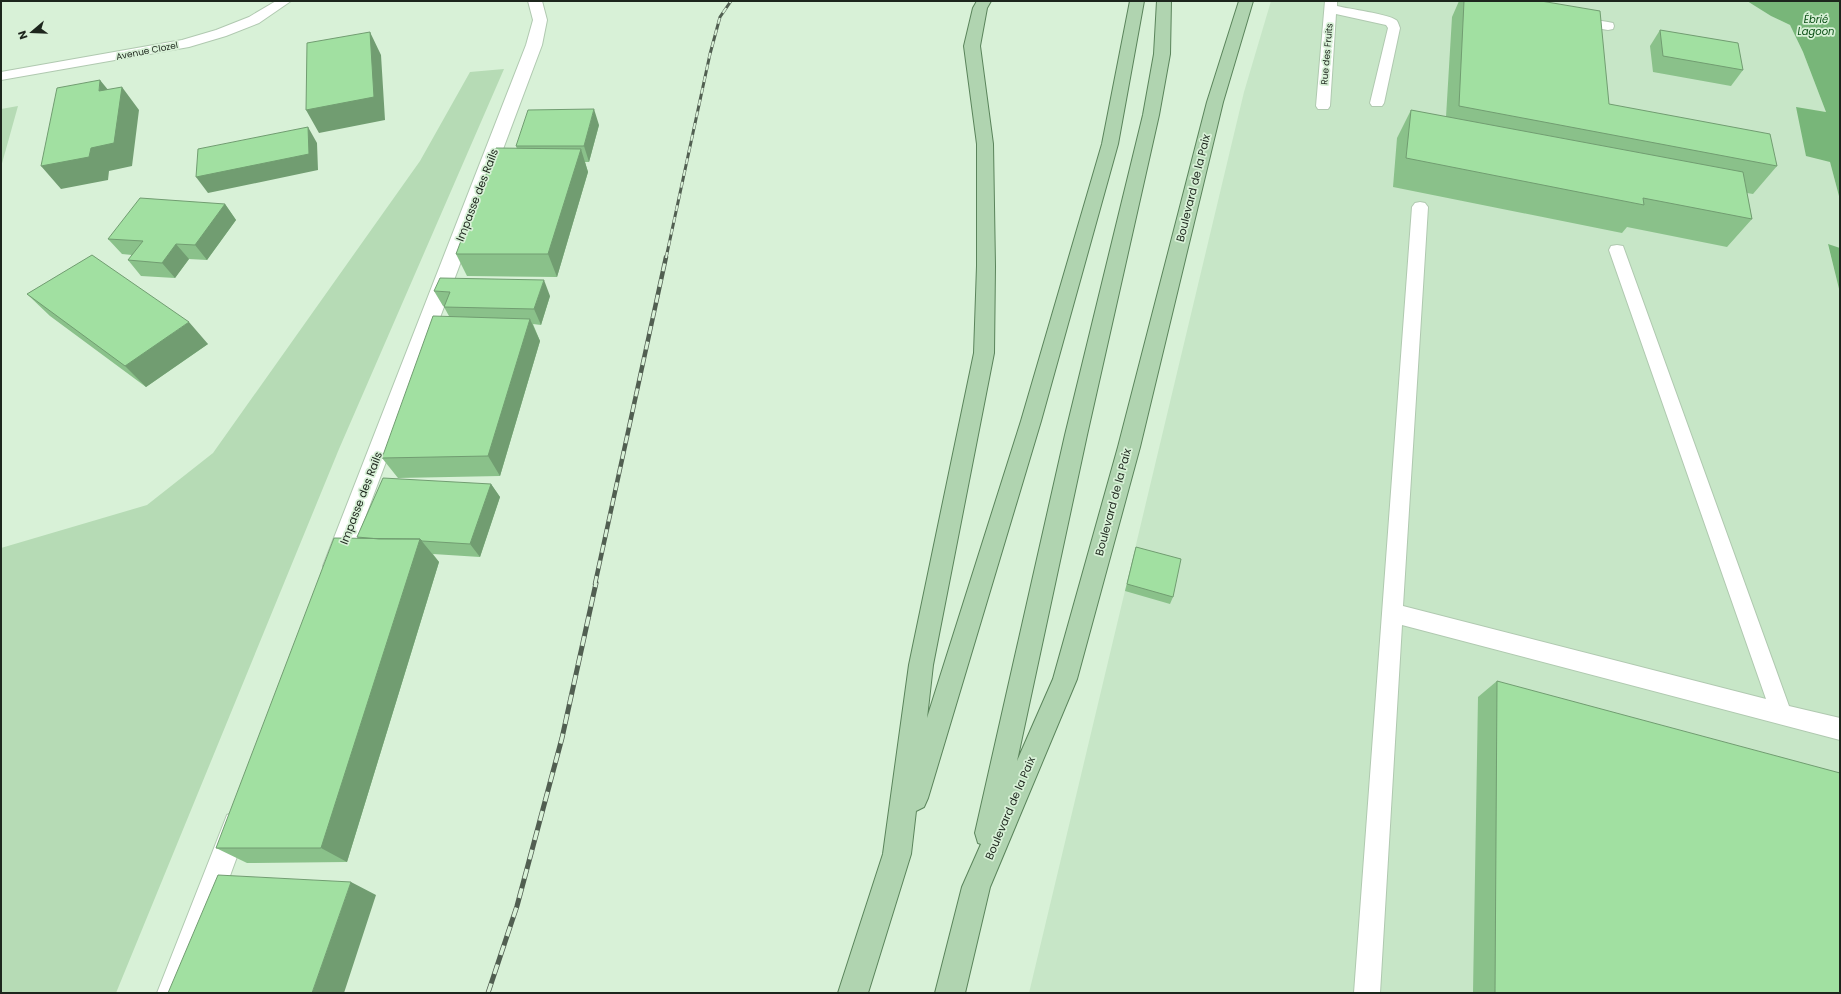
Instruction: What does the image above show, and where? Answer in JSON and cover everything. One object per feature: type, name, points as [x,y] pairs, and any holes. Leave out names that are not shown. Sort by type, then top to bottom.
[{"type":"main road","points":[[897,854],[921,665],[984,353],[986,266],[985,144],[972,46],[980,8],[984,1]]},
{"type":"main road","points":[[855,988],[1031,421],[1107,151],[1137,1]]},
{"type":"main road","points":[[976,887],[1085,398],[1151,115],[1162,54],[1164,1]]},
{"type":"main road","name":"Boulevard de la Paix","points":[[950,993],[976,887],[1065,679],[1129,446],[1215,102],[1246,1]]},
{"type":"street","name":"Impasse des Rails","points":[[328,583],[534,45],[540,20],[535,1]]},
{"type":"street","points":[[172,993],[243,806]]},
{"type":"lane","name":"Avenue Clozel","points":[[1,76],[184,44],[221,33],[247,22],[286,1]]},
{"type":"lane","points":[[1331,5],[1391,22],[1394,28],[1377,103]]},
{"type":"lane","name":"Rue des Fruits","points":[[1323,106],[1331,5]]},
{"type":"lane","points":[[1561,18],[1608,26]]},
{"type":"lane","points":[[1368,993],[1420,207]]},
{"type":"lane","points":[[1617,250],[1782,715]]},
{"type":"lane","points":[[1393,613],[1840,729]]},
{"type":"shaded area","points":[[1271,1],[1747,1],[1771,16],[1790,25],[1803,52],[1826,112],[1796,108],[1830,162],[1840,200],[1840,248],[1828,245],[1840,293],[1840,993],[1029,993],[1244,92]]},
{"type":"shaded area","points":[[504,69],[339,449],[116,993],[1,993],[1,548],[147,505],[213,453],[420,161],[470,72]]},
{"type":"shaded area","points":[[18,106],[1,167],[1,109]]},
{"type":"water","name":"Ébrié Lagoon","points":[[1747,1],[1840,1],[1840,200],[1830,162],[1806,156],[1796,107],[1826,112],[1803,52],[1790,25],[1771,16]]},
{"type":"water","points":[[1828,244],[1840,248],[1840,293]]},
{"type":"building","points":[[1464,1],[1541,1],[1600,11],[1609,104],[1770,134],[1777,166],[1459,106]]},
{"type":"building","points":[[1660,30],[1738,43],[1743,70],[1663,56]]},
{"type":"building","points":[[370,32],[374,97],[306,110],[307,43]]},
{"type":"building","points":[[100,80],[99,91],[122,87],[114,143],[91,148],[89,157],[41,166],[57,88]]},
{"type":"building","points":[[594,109],[584,146],[516,146],[528,110]]},
{"type":"building","points":[[1411,110],[1743,172],[1752,219],[1643,198],[1644,205],[1406,158]]},
{"type":"building","points":[[308,127],[309,154],[196,177],[198,149]]},
{"type":"building","points":[[496,148],[581,149],[548,254],[456,254]]},
{"type":"building","points":[[140,198],[225,204],[195,245],[176,244],[162,263],[128,260],[143,241],[108,239]]},
{"type":"building","points":[[92,255],[189,322],[125,366],[27,294]]},
{"type":"building","points":[[440,278],[544,280],[534,309],[444,307],[450,292],[434,291]]},
{"type":"building","points":[[433,316],[530,319],[488,456],[382,458]]},
{"type":"building","points":[[383,478],[491,484],[470,544],[422,541],[420,539],[379,539],[357,537]]},
{"type":"building","points":[[334,538],[420,539],[321,848],[216,848]]},
{"type":"building","points":[[1136,547],[1181,559],[1173,597],[1127,584]]},
{"type":"building","points":[[1497,681],[1840,773],[1840,993],[1495,993]]},
{"type":"building","points":[[218,875],[351,882],[312,993],[168,993]]},
{"type":"railway","points":[[666,258],[710,54],[720,17],[731,1]]},
{"type":"railway","points":[[595,584],[666,257]]},
{"type":"railway","points":[[488,993],[517,906],[562,738],[596,583]]}]
